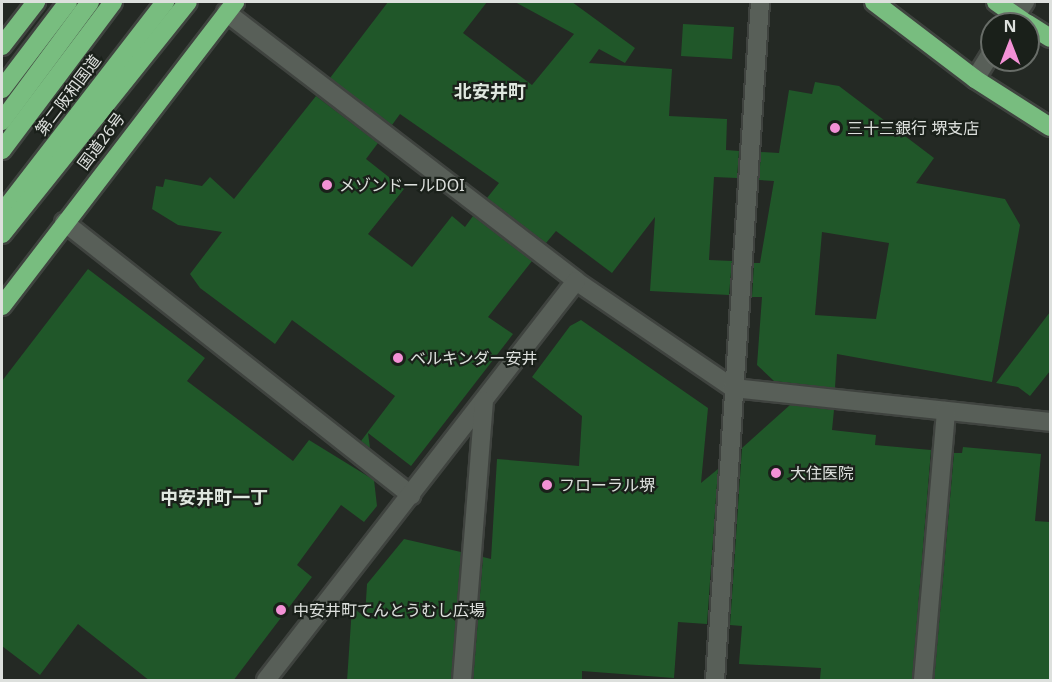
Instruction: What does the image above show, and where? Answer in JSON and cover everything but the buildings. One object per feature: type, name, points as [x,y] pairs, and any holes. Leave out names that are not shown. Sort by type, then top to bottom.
[{"type":"highway","points":[[2,46],[36,2]]},
{"type":"highway","points":[[2,121],[90,2]]},
{"type":"highway","name":"第二阪和国道","points":[[2,150],[112,2]]},
{"type":"highway","name":"第二阪和国道","points":[[2,213],[165,2]]},
{"type":"highway","points":[[2,234],[188,2]]},
{"type":"highway","points":[[874,2],[975,79],[1050,126]]},
{"type":"highway","points":[[996,2],[1012,12]]},
{"type":"highway","points":[[2,89],[65,5]]},
{"type":"highway","name":"国道26号","points":[[2,306],[230,7]]},
{"type":"street","points":[[715,681],[760,2]]},
{"type":"street","points":[[230,7],[576,281],[733,388],[1050,422]]},
{"type":"street","points":[[975,79],[980,71]]},
{"type":"street","points":[[64,222],[411,495]]},
{"type":"street","points":[[266,681],[576,281]]},
{"type":"street","points":[[462,681],[484,401]]},
{"type":"street","points":[[923,681],[946,411]]},
{"type":"place","name":"三十三銀行 堺支店","points":[[835,128]]},
{"type":"place","name":"メゾンドールDOI","points":[[327,185]]},
{"type":"place","name":"ベルキンダー安井","points":[[398,358]]},
{"type":"place","name":"大住医院","points":[[776,473]]},
{"type":"place","name":"フローラル堺","points":[[547,485]]},
{"type":"place","name":"中安井町てんとうむし広場","points":[[281,610]]},
{"type":"district","name":"北安井町","points":[[490,91]]},
{"type":"district","name":"中安井町一丁","points":[[214,497]]}]
